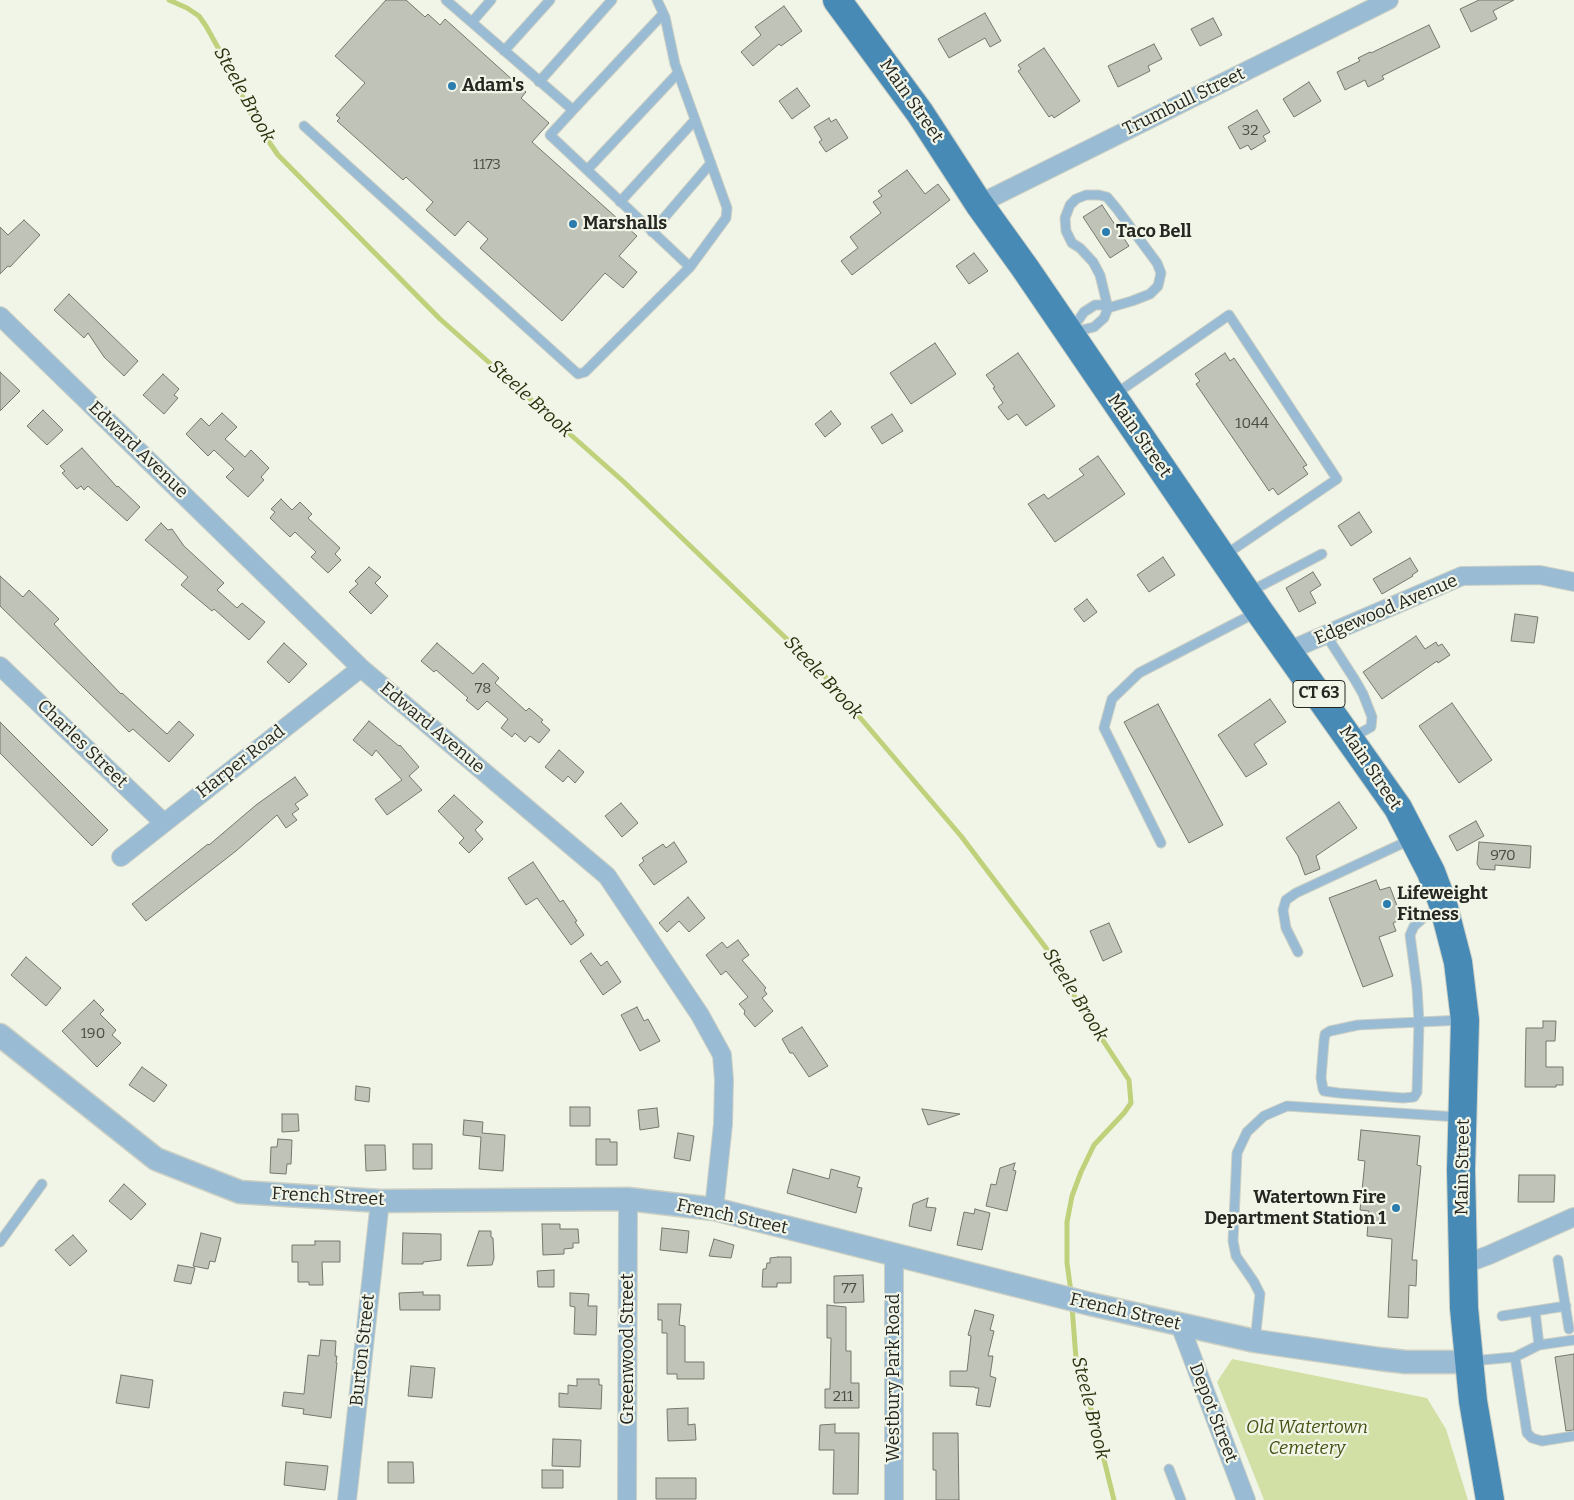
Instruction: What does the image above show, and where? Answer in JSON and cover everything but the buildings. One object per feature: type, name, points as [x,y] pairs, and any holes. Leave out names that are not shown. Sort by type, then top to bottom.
[{"type":"main road","name":"Main Street","points":[[837,0],[920,113],[979,204],[1253,602],[1398,808],[1431,872],[1443,904],[1458,962],[1465,1020],[1464,1117],[1461,1170],[1462,1265],[1468,1362],[1490,1500]]},
{"type":"street","name":"Trumbull Street","points":[[979,204],[1389,0]]},
{"type":"street","name":"Edward Avenue","points":[[0,316],[362,668],[607,876],[700,1015],[722,1055],[724,1080],[723,1124],[714,1210]]},
{"type":"street","name":"Edgewood Avenue","points":[[1288,652],[1462,576],[1540,575],[1574,582]]},
{"type":"street","name":"Charles Street","points":[[0,666],[164,823]]},
{"type":"street","name":"Harper Road","points":[[121,857],[362,668]]},
{"type":"street","name":"French Street","points":[[0,1035],[156,1159],[240,1192],[380,1201],[628,1199],[714,1210],[1090,1304],[1256,1341],[1406,1362],[1468,1362]]},
{"type":"street","name":"Greenwood Street","points":[[627,1500],[628,1199]]},
{"type":"street","name":"Burton Street","points":[[347,1500],[380,1201]]},
{"type":"street","points":[[1462,1265],[1574,1217]]},
{"type":"street","name":"Westbury Park Road","points":[[894,1255],[894,1500]]},
{"type":"street","name":"Depot Street","points":[[1180,1325],[1246,1500]]},
{"type":"lane","points":[[446,0],[572,110]]},
{"type":"lane","points":[[472,22],[491,0]]},
{"type":"lane","points":[[504,51],[550,0]]},
{"type":"lane","points":[[539,82],[612,0]]},
{"type":"lane","points":[[304,126],[578,374],[585,372],[690,267],[726,218],[727,208],[678,73],[663,14],[657,0]]},
{"type":"lane","points":[[663,14],[550,135],[690,267]]},
{"type":"lane","points":[[586,170],[678,73]]},
{"type":"lane","points":[[620,202],[695,120]]},
{"type":"lane","points":[[652,232],[711,163]]},
{"type":"lane","points":[[1069,334],[1084,312],[1095,305],[1102,305],[1108,308],[1150,294],[1158,286],[1161,273],[1157,263],[1140,239],[1107,197],[1099,195],[1086,195],[1076,199],[1070,204],[1064,223],[1072,243],[1080,248],[1100,275],[1108,308],[1104,318],[1094,327],[1069,334]]},
{"type":"lane","points":[[1112,397],[1229,315],[1337,480],[1222,556]]},
{"type":"lane","points":[[1161,842],[1104,728],[1112,698],[1138,673],[1253,602],[1322,554]]},
{"type":"lane","points":[[1326,635],[1363,694],[1372,717],[1371,727],[1350,739]]},
{"type":"lane","points":[[1298,952],[1286,928],[1283,910],[1286,900],[1296,893],[1414,837]]},
{"type":"lane","points":[[1443,904],[1414,926],[1410,935],[1417,988],[1419,1022],[1417,1092],[1414,1097],[1403,1098],[1339,1093],[1322,1089],[1324,1041],[1326,1034],[1330,1030],[1358,1025],[1419,1022],[1465,1020]]},
{"type":"lane","points":[[1256,1341],[1260,1294],[1236,1256],[1232,1241],[1237,1153],[1247,1132],[1264,1116],[1287,1106],[1464,1117]]},
{"type":"lane","points":[[0,1242],[42,1184]]},
{"type":"lane","points":[[1558,1260],[1569,1329]]},
{"type":"lane","points":[[1502,1316],[1566,1306]]},
{"type":"lane","points":[[1534,1311],[1539,1346]]},
{"type":"lane","points":[[1468,1362],[1515,1357],[1539,1346],[1574,1340]]},
{"type":"lane","points":[[1515,1357],[1527,1433],[1532,1438],[1542,1441],[1574,1436]]},
{"type":"lane","points":[[1169,1469],[1181,1500]]},
{"type":"green space","name":"Old Watertown Cemetery","points":[[1232,1359],[1427,1398],[1446,1429],[1468,1500],[1264,1500],[1217,1382]]},
{"type":"waterway","name":"Steele Brook","points":[[169,0],[199,16],[226,62],[254,120],[278,155],[440,319],[624,482],[822,673],[961,836],[1046,948],[1079,1004],[1129,1080],[1131,1103],[1094,1145],[1072,1196],[1067,1222],[1067,1263],[1071,1292]]},
{"type":"waterway","name":"Steele Brook","points":[[1072,1306],[1076,1359],[1094,1419],[1114,1500]]},
{"type":"place","name":"Adam's","points":[[452,86]]},
{"type":"place","name":"Marshalls","points":[[573,224]]},
{"type":"place","name":"Taco Bell","points":[[1106,232]]},
{"type":"place","name":"Lifeweight Fitness","points":[[1387,904]]},
{"type":"place","name":"Watertown Fire Department Station 1","points":[[1396,1208]]}]
